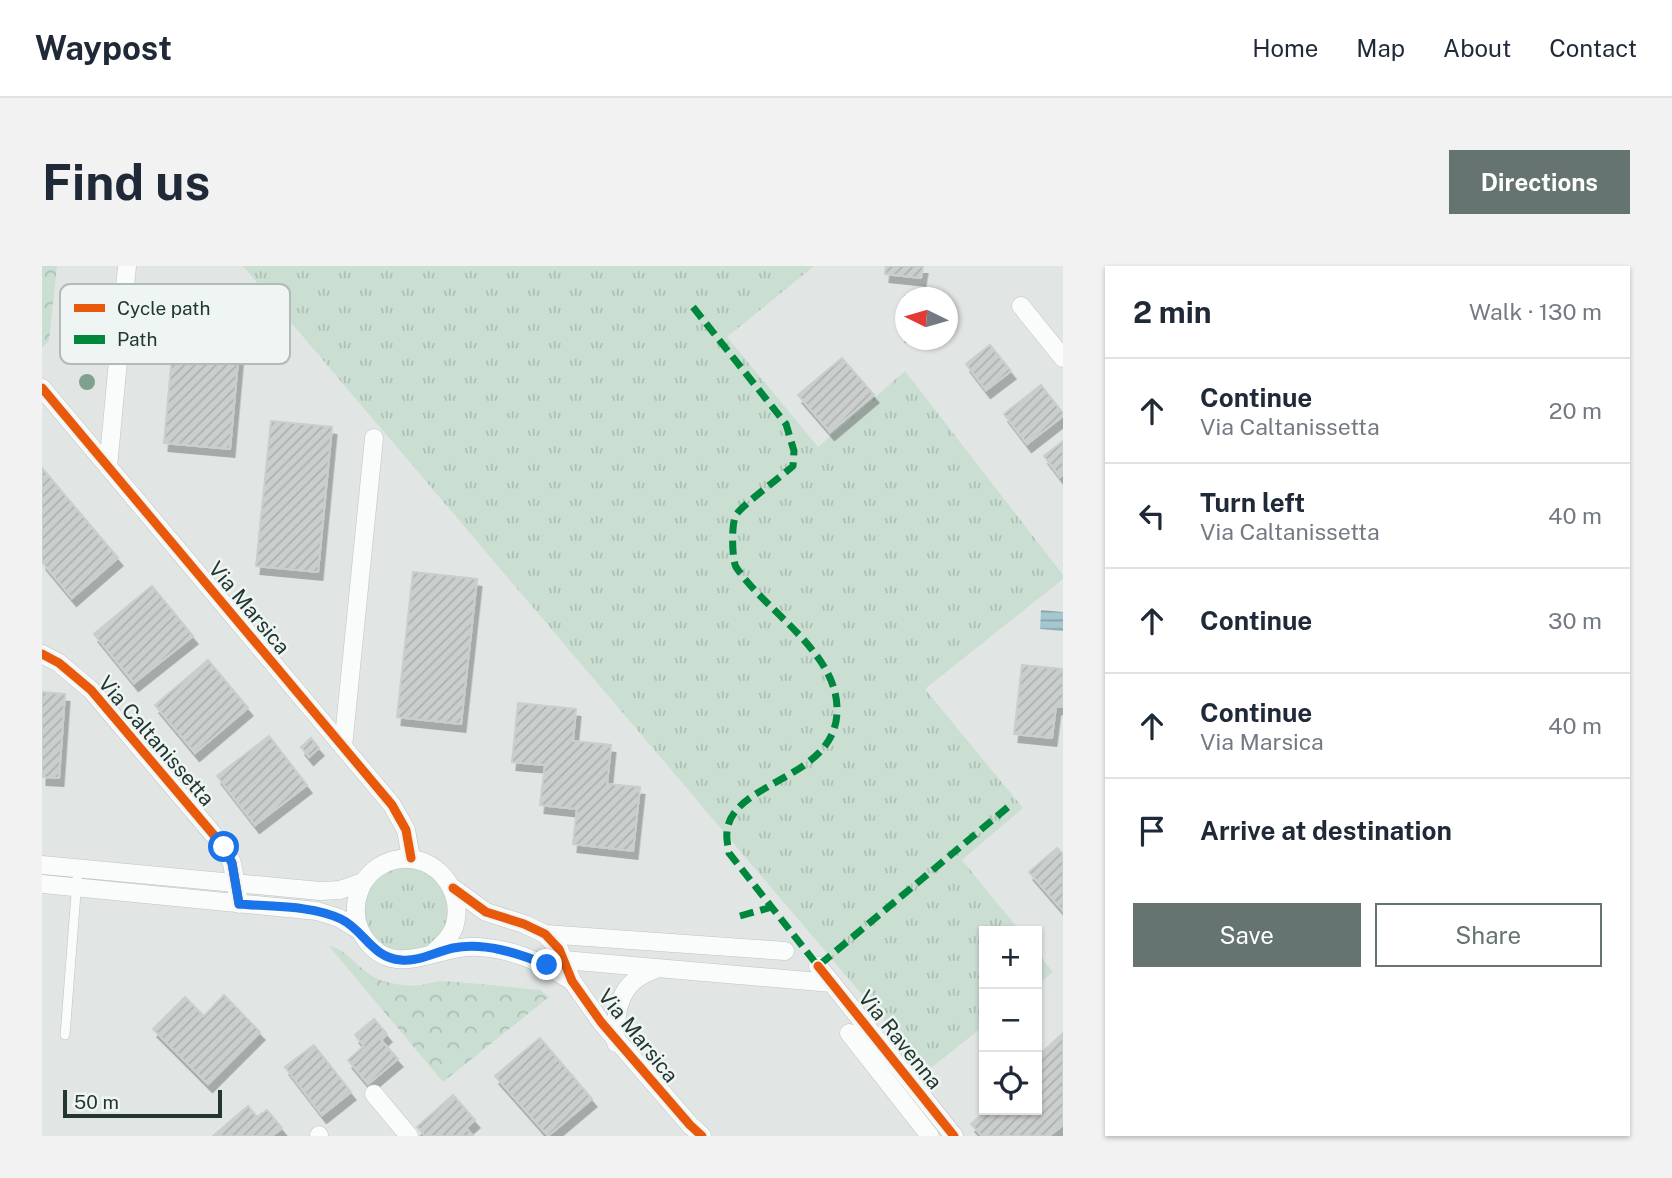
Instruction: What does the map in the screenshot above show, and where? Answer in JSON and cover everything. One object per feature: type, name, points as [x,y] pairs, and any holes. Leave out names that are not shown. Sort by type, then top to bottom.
[{"type":"street","points":[[125,284],[127,266]]},
{"type":"street","points":[[1021,306],[1063,358]]},
{"type":"street","points":[[108,467],[118,364]]},
{"type":"street","name":"Via Marsica","points":[[42,388],[398,813],[406,830],[411,858]]},
{"type":"street","points":[[343,747],[374,438]]},
{"type":"street","name":"Via Caltanissetta","points":[[42,654],[59,663],[91,690],[229,855],[239,904]]},
{"type":"street","points":[[453,888],[457,906],[455,925],[446,941],[433,953],[417,960],[399,960],[382,955],[369,945],[359,930],[355,916],[356,898],[363,882],[372,871],[384,863],[411,858],[428,863],[442,873],[453,888],[486,912],[545,934],[785,951]]},
{"type":"street","points":[[42,865],[330,891],[350,888],[363,882]]},
{"type":"street","points":[[42,884],[317,911],[340,918],[359,930]]},
{"type":"street","name":"Via Marsica","points":[[545,934],[559,949],[572,981],[616,1043],[702,1136]]},
{"type":"street","name":"Via Marsica","points":[[433,953],[456,947],[480,947],[521,954],[547,965],[572,981]]},
{"type":"street","points":[[738,975],[741,947]]},
{"type":"street","points":[[564,960],[832,982]]},
{"type":"street","name":"Via Ravenna","points":[[818,965],[954,1136]]},
{"type":"street","name":"Via Marsica","points":[[616,1043],[616,1017],[626,987],[638,976],[657,969]]},
{"type":"street","points":[[849,1033],[930,1136]]},
{"type":"street","points":[[374,1094],[409,1136]]},
{"type":"lane","points":[[65,1035],[78,868]]},
{"type":"green space","points":[[42,266],[57,266],[49,341],[42,348]]},
{"type":"green space","points":[[243,266],[814,266],[727,337],[818,447],[905,371],[1063,575],[1063,579],[925,689],[1023,808],[962,860],[1016,926],[979,926],[979,1030],[927,1071],[290,321],[290,284],[258,284]]},
{"type":"green space","points":[[406,868],[422,871],[436,880],[445,894],[448,910],[445,926],[436,940],[422,949],[406,952],[390,949],[376,940],[367,926],[364,910],[367,894],[376,880],[390,871]]},
{"type":"green space","points":[[329,946],[343,952],[368,973],[383,981],[411,986],[439,981],[540,990],[549,997],[443,1082]]},
{"type":"green space","points":[[1042,958],[1053,972],[1042,981]]},
{"type":"water","points":[[1041,610],[1063,612],[1063,631],[1040,629]]},
{"type":"building","points":[[886,266],[923,266],[921,278],[885,274]]},
{"type":"building","points":[[990,345],[1011,371],[986,390],[966,364]]},
{"type":"building","points":[[842,358],[874,395],[830,432],[798,395]]},
{"type":"building","points":[[171,364],[238,364],[230,449],[164,443]]},
{"type":"building","points":[[1041,385],[1063,416],[1027,444],[1004,414]]},
{"type":"building","points":[[271,421],[332,427],[318,572],[256,566]]},
{"type":"building","points":[[1063,441],[1063,474],[1060,477],[1044,456]]},
{"type":"building","points":[[42,468],[118,558],[72,598],[42,562]]},
{"type":"building","points":[[413,572],[477,579],[461,724],[397,717]]},
{"type":"building","points":[[152,586],[193,636],[134,683],[94,634]]},
{"type":"building","points":[[208,660],[248,708],[195,753],[155,705]]},
{"type":"building","points":[[1022,665],[1063,669],[1063,707],[1056,706],[1052,738],[1014,734]]},
{"type":"building","points":[[42,692],[65,694],[59,778],[42,777]]},
{"type":"building","points":[[518,703],[576,709],[573,741],[611,745],[607,784],[640,787],[633,851],[573,844],[577,809],[540,805],[545,765],[512,762]]},
{"type":"building","points":[[269,736],[307,785],[255,825],[217,776]]},
{"type":"building","points":[[311,738],[319,748],[309,757],[301,747]]},
{"type":"building","points":[[1057,848],[1063,854],[1063,911],[1029,872]]},
{"type":"building","points":[[224,995],[260,1032],[208,1084],[153,1029],[185,997],[204,1016]]},
{"type":"building","points":[[374,1019],[387,1034],[381,1040],[398,1059],[368,1084],[348,1060],[364,1046],[355,1035]]},
{"type":"building","points":[[1063,1033],[1063,1125],[1049,1136],[982,1136],[971,1124],[981,1115],[1042,1115],[1042,1052]]},
{"type":"building","points":[[540,1038],[592,1099],[548,1136],[495,1076]]},
{"type":"building","points":[[314,1045],[351,1092],[322,1115],[285,1067]]},
{"type":"building","points":[[453,1095],[475,1120],[466,1128],[473,1136],[425,1136],[417,1127]]},
{"type":"building","points":[[248,1106],[257,1117],[267,1110],[282,1128],[272,1136],[213,1136]]},
{"type":"marked path","points":[[693,307],[786,424],[794,451],[793,466],[736,515],[733,533],[735,563],[749,583],[797,633],[825,668],[834,687],[837,708],[833,732],[821,750],[804,765],[746,801],[733,815],[727,834],[729,853],[818,966],[1008,807]]},
{"type":"marked path","points":[[740,916],[772,907]]},
{"type":"cycle path","points":[[42,388],[392,805],[406,830],[411,858]]},
{"type":"cycle path","points":[[42,654],[59,663],[91,690],[224,847],[232,863],[239,904]]},
{"type":"cycle path","points":[[453,888],[486,912],[545,934],[559,949],[572,981],[601,1022],[702,1136]]},
{"type":"cycle path","points":[[818,966],[954,1136]]},
{"type":"route","points":[[224,847],[232,863],[239,904],[317,911],[340,918],[359,930],[369,945],[382,955],[399,960],[417,960],[456,947],[480,947],[521,954],[547,965]]}]
